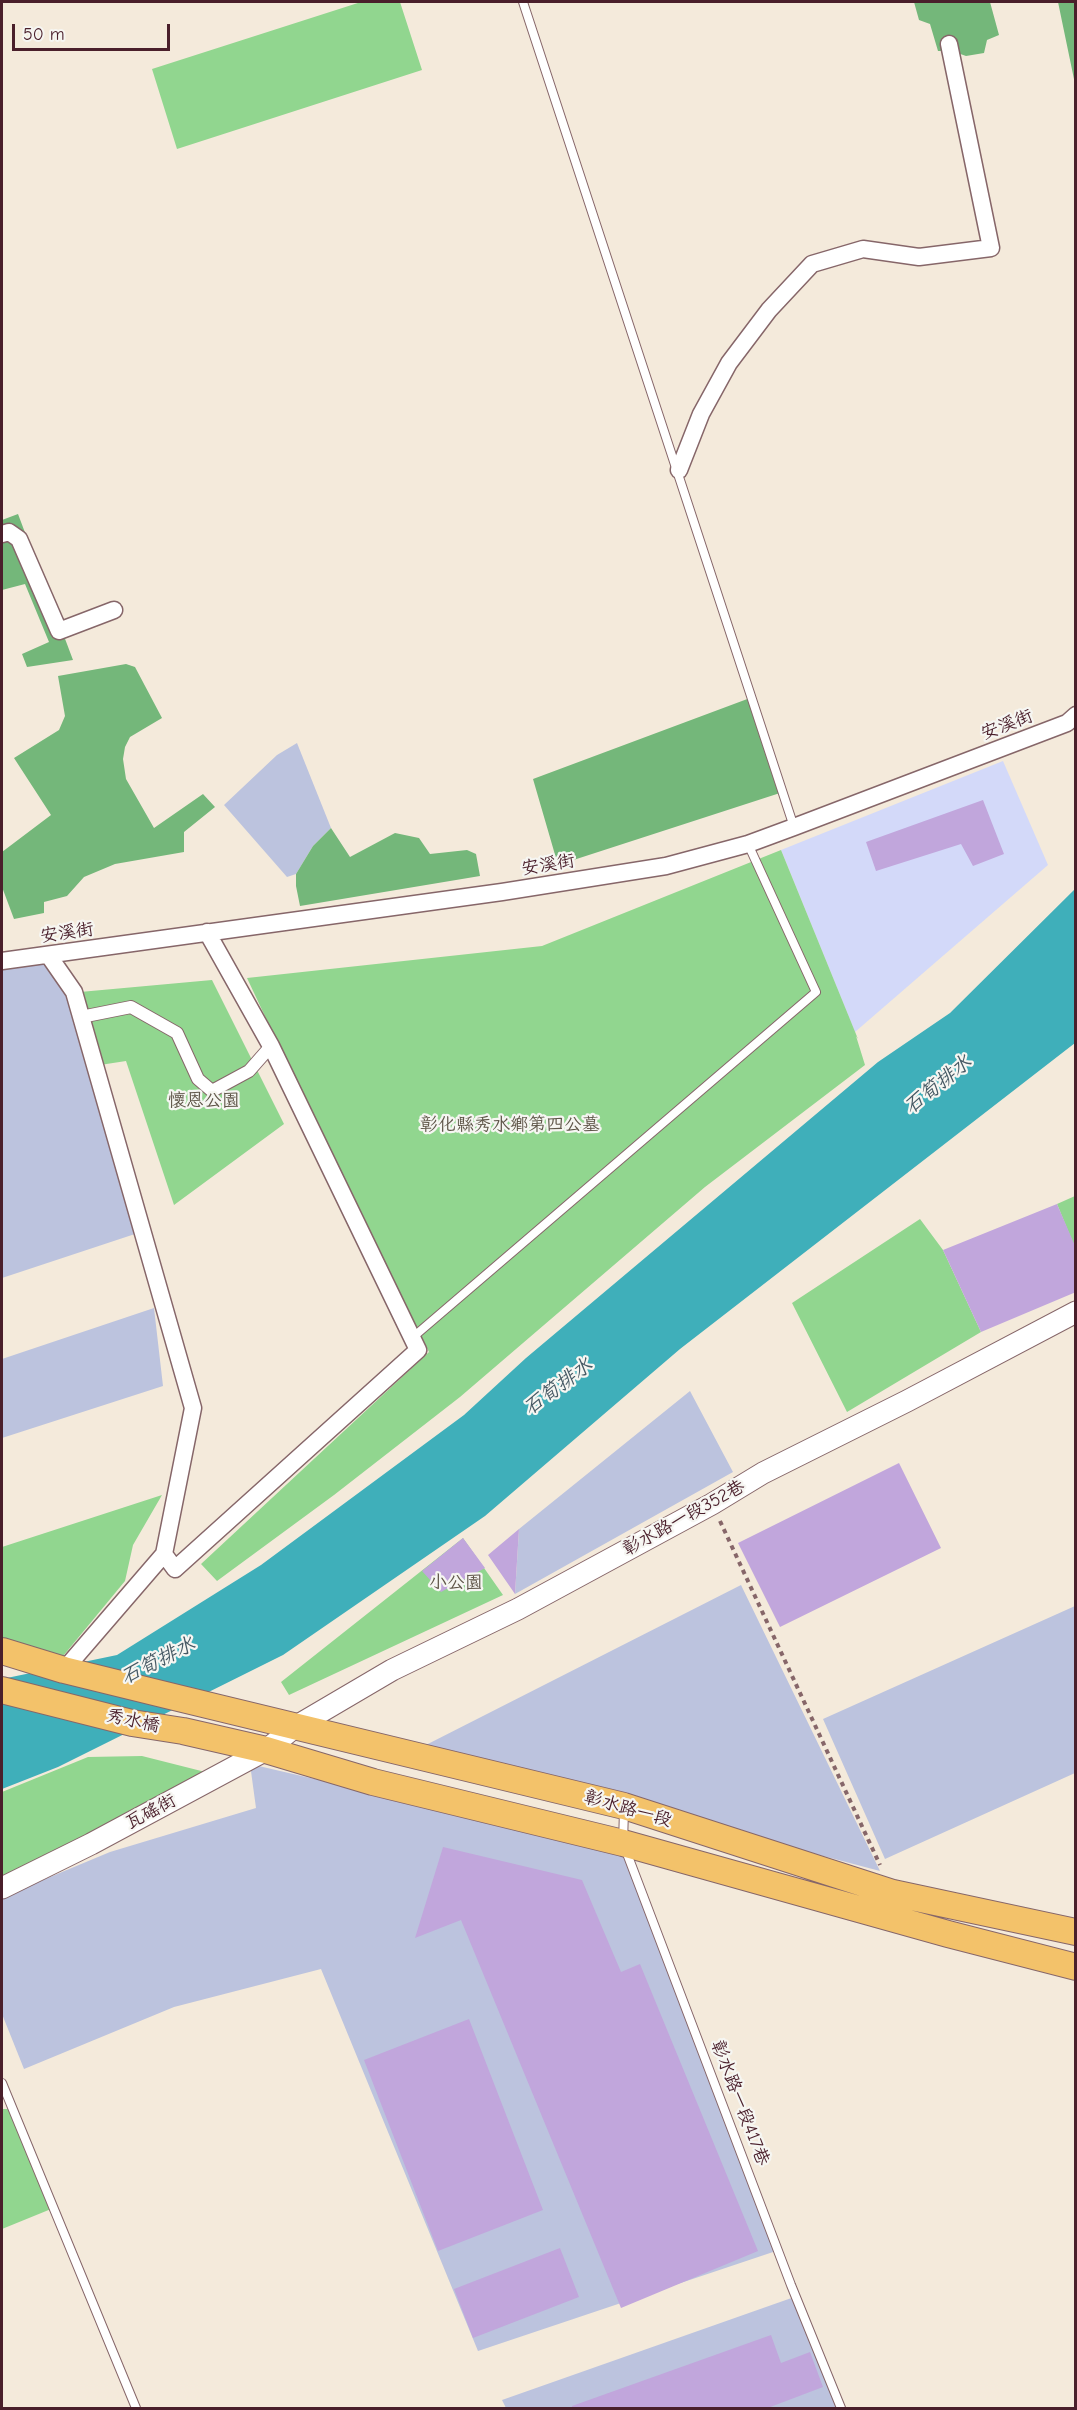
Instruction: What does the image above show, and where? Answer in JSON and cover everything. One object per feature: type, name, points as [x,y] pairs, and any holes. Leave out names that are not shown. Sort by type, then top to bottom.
[{"type":"main road","name":"秀水橋","points":[[2,1651],[64,1670],[178,1698]]},
{"type":"main road","name":"秀水橋","points":[[2,1690],[132,1723],[183,1731],[266,1750]]},
{"type":"main road","name":"彰水路一段","points":[[178,1698],[624,1806],[893,1893],[1076,1932]]},
{"type":"main road","name":"彰水路一段","points":[[266,1750],[373,1782],[623,1843],[948,1934],[1076,1967]]},
{"type":"street","points":[[679,470],[700,414],[729,363],[769,310],[812,264],[863,249],[920,257],[991,248],[949,44]]},
{"type":"street","points":[[2,534],[9,532],[19,539],[59,631],[114,610]]},
{"type":"street","name":"安溪街","points":[[2,961],[666,866],[748,844],[795,827],[1067,723],[1076,715]]},
{"type":"street","points":[[164,1554],[175,1569],[418,1350],[271,1046],[207,932]]},
{"type":"street","points":[[49,956],[74,992],[193,1408],[164,1554],[64,1670]]},
{"type":"street","points":[[81,1017],[131,1007],[177,1033],[198,1079],[212,1091],[249,1071],[271,1046]]},
{"type":"street","name":"彰水路一段352巷","points":[[295,1727],[392,1670],[518,1609],[712,1504],[763,1473],[907,1401],[1076,1312]]},
{"type":"street","name":"瓦磘街","points":[[2,1888],[91,1844],[266,1750],[295,1727]]},
{"type":"lane","points":[[523,2],[795,827]]},
{"type":"lane","points":[[412,1338],[816,992],[748,844]]},
{"type":"lane","name":"彰水路一段417巷","points":[[624,1806],[623,1843],[791,2285],[841,2409]]},
{"type":"lane","points":[[2,2083],[136,2409]]},
{"type":"path","points":[[712,1504],[893,1893]]},
{"type":"shaded area","points":[[297,743],[331,828],[313,846],[296,874],[287,877],[224,805],[277,755]]},
{"type":"shaded area","points":[[1003,761],[1048,865],[855,1032],[781,850]]},
{"type":"shaded area","points":[[51,949],[98,1050],[141,1232],[2,1278],[2,957]]},
{"type":"shaded area","points":[[154,1308],[163,1386],[2,1438],[2,1359]]},
{"type":"shaded area","points":[[690,1391],[733,1472],[515,1594],[519,1529]]},
{"type":"shaded area","points":[[741,1585],[880,1871],[418,1749]]},
{"type":"shaded area","points":[[1075,1606],[1075,1773],[885,1859],[823,1719]]},
{"type":"shaded area","points":[[250,1764],[625,1851],[782,2249],[478,2351],[321,1969],[174,2007],[24,2069],[2,2014],[2,1897],[110,1852],[256,1808]]},
{"type":"shaded area","points":[[800,2295],[845,2408],[506,2408],[502,2400]]},
{"type":"green space","points":[[361,2],[400,2],[422,70],[177,149],[152,69]]},
{"type":"green space","points":[[914,2],[990,2],[999,35],[987,40],[984,53],[966,56],[952,51],[938,51],[930,24],[919,20]]},
{"type":"green space","points":[[1058,2],[1075,2],[1075,84]]},
{"type":"green space","points":[[18,514],[73,660],[27,667],[22,654],[49,642],[25,584],[2,590],[2,520]]},
{"type":"green space","points":[[126,664],[135,667],[162,718],[130,737],[123,759],[126,779],[154,828],[203,794],[215,807],[184,832],[184,852],[115,864],[84,877],[67,896],[44,902],[44,913],[14,919],[2,887],[2,852],[51,815],[14,758],[59,730],[65,716],[58,676]]},
{"type":"green space","points":[[750,698],[780,793],[558,865],[533,779]]},
{"type":"green space","points":[[331,828],[350,857],[395,833],[419,838],[430,854],[467,850],[476,854],[480,876],[300,906],[296,874],[313,846]]},
{"type":"green space","name":"彰化縣秀水鄉第四公墓","points":[[781,850],[858,1039],[856,1036],[865,1065],[705,1187],[460,1397],[334,1495],[217,1581],[201,1564],[429,1352],[319,1131],[247,978],[542,946]]},
{"type":"green space","name":"懷恩公園","points":[[212,980],[284,1124],[174,1205],[126,1061],[100,1065],[80,992]]},
{"type":"green space","points":[[1075,1196],[1075,1248],[1057,1204]]},
{"type":"green space","points":[[920,1219],[943,1250],[981,1332],[847,1412],[792,1303]]},
{"type":"green space","points":[[162,1495],[133,1545],[125,1581],[59,1661],[2,1646],[2,1547]]},
{"type":"green space","name":"小公園","points":[[463,1538],[503,1595],[289,1695],[281,1682]]},
{"type":"green space","points":[[142,1756],[229,1778],[2,1877],[2,1792],[88,1757]]},
{"type":"green space","points":[[2,2109],[16,2109],[56,2207],[2,2229]]},
{"type":"water","name":"石筍排水","points":[[1075,889],[1075,1043],[680,1349],[485,1516],[283,1655],[58,1767],[2,1789],[2,1679],[117,1655],[261,1565],[464,1415],[526,1358],[878,1062],[950,1013]]},
{"type":"building","points":[[983,800],[1004,854],[973,866],[961,844],[876,871],[866,842]]},
{"type":"building","points":[[1057,1204],[1076,1248],[1076,1292],[981,1332],[943,1250]]},
{"type":"building","points":[[899,1463],[941,1548],[780,1627],[738,1543]]},
{"type":"building","points":[[519,1529],[515,1594],[488,1555]]},
{"type":"building","points":[[463,1538],[485,1568],[441,1592],[422,1571]]},
{"type":"building","points":[[443,1847],[582,1880],[621,1972],[640,1964],[758,2251],[621,2308],[461,1920],[415,1938]]},
{"type":"building","points":[[469,2019],[543,2210],[438,2251],[364,2060]]},
{"type":"building","points":[[560,2248],[579,2297],[473,2338],[454,2289]]},
{"type":"building","points":[[771,2335],[781,2363],[810,2352],[823,2387],[765,2409],[572,2409],[572,2406]]}]
